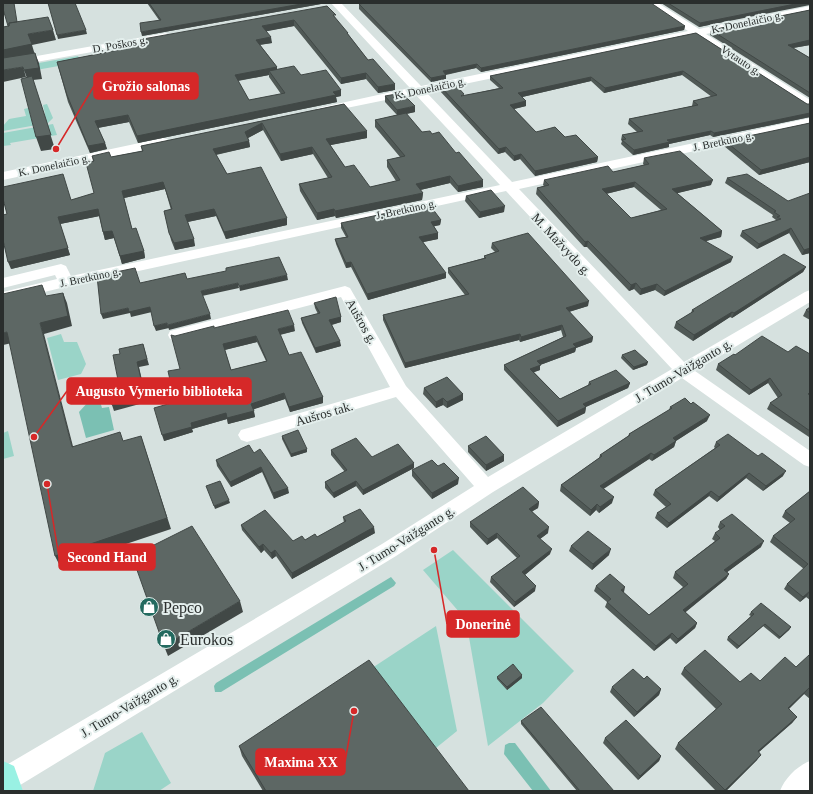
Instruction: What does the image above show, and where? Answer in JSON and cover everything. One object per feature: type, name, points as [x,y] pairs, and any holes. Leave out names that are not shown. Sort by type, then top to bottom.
[{"type":"street","name":"Vytauto g.","points":[[651,3],[810,105]]},
{"type":"street","name":"M. Mažvydo g.","points":[[338,5],[682,370],[810,460]]},
{"type":"street","name":"K. Donelaičio g.","points":[[313,112],[810,9]]},
{"type":"street","name":"D. Poškos g.","points":[[3,64],[174,35]]},
{"type":"street","name":"J. Bretkūno g.","points":[[3,297],[65,282],[810,122]]},
{"type":"street","name":"K. Donelaičio g.","points":[[3,176],[176,140]]},
{"type":"street","points":[[3,283],[62,269],[65,282]]},
{"type":"street","name":"Aušros g.","points":[[176,335],[345,291],[400,390],[486,487]]},
{"type":"street","name":"J. Tumo-Vaižganto g.","points":[[4,783],[389,550],[486,487],[810,295]]},
{"type":"street","name":"Aušros tak.","points":[[247,435],[400,390]]},
{"type":"street","points":[[792,791],[810,773]]},
{"type":"green space","points":[[78,56],[81,62],[25,72],[22,66]]},
{"type":"green space","points":[[47,104],[53,118],[48,123],[3,131],[3,126],[9,119],[26,116],[24,109],[28,108],[31,116],[45,114],[43,105]]},
{"type":"green space","points":[[53,124],[57,135],[10,143],[11,145],[3,146],[3,133]]},
{"type":"green space","points":[[61,334],[64,342],[77,342],[86,364],[81,374],[58,380],[47,338]]},
{"type":"green space","points":[[99,398],[102,408],[109,407],[114,430],[86,438],[79,412],[90,400]]},
{"type":"green space","points":[[8,431],[14,456],[3,459],[3,433]]},
{"type":"green space","points":[[453,550],[574,671],[543,703],[488,746],[466,620],[423,570]]},
{"type":"green space","points":[[391,577],[396,583],[394,586],[221,692],[215,692],[214,686],[216,683]]},
{"type":"green space","points":[[436,626],[457,731],[431,752],[369,670]]},
{"type":"green space","points":[[142,732],[171,783],[159,791],[93,791],[105,753]]},
{"type":"green space","points":[[515,743],[551,791],[533,791],[504,754],[505,745]]},
{"type":"building","points":[[3,3],[14,3],[17,22],[9,23],[9,26],[3,9]]},
{"type":"building","points":[[48,3],[75,3],[86,30],[57,35]]},
{"type":"building","points":[[149,3],[307,3],[141,32],[140,23],[161,20]]},
{"type":"building","points":[[651,3],[685,26],[481,68],[477,64],[443,71],[446,75],[431,78],[359,4]]},
{"type":"building","points":[[668,3],[800,3],[700,23]]},
{"type":"building","points":[[327,6],[336,15],[333,15],[368,60],[373,59],[395,84],[378,87],[366,73],[341,78],[294,20],[262,26],[271,37],[256,40],[277,67],[235,75],[249,100],[285,93],[269,71],[294,66],[301,75],[326,70],[341,90],[333,92],[336,95],[137,136],[128,115],[95,121],[105,143],[88,146],[67,95],[57,62],[144,45],[143,39]]},
{"type":"building","points":[[810,10],[810,40],[788,45],[810,58],[810,93],[711,30]]},
{"type":"building","points":[[48,17],[53,30],[28,34],[32,44],[3,50],[3,27],[9,26],[9,23]]},
{"type":"building","points":[[696,33],[807,104],[810,104],[810,113],[714,133],[711,131],[667,140],[670,142],[634,150],[622,140],[626,139],[622,135],[643,131],[629,119],[698,105],[693,101],[717,95],[683,71],[605,88],[591,77],[518,93],[526,101],[510,105],[536,132],[555,127],[565,137],[576,135],[598,157],[535,171],[521,154],[514,156],[506,147],[499,149],[440,86],[454,83],[464,94],[461,96],[503,88],[490,76]]},
{"type":"building","points":[[35,53],[39,68],[24,70],[23,67],[3,70],[3,58]]},
{"type":"building","points":[[32,76],[51,135],[36,137],[21,79]]},
{"type":"building","points":[[402,93],[415,106],[397,110],[385,96]]},
{"type":"building","points":[[344,104],[367,131],[326,139],[345,167],[354,165],[370,187],[400,180],[387,160],[405,156],[375,120],[406,113],[422,132],[430,131],[432,134],[439,132],[456,153],[459,152],[483,180],[458,186],[450,176],[416,184],[423,193],[335,211],[334,209],[317,213],[299,184],[332,177],[312,147],[280,154],[262,123],[245,132],[249,141],[213,149],[227,174],[261,167],[287,218],[224,232],[214,209],[185,215],[194,239],[174,243],[169,233],[164,211],[172,209],[163,182],[122,191],[132,229],[136,228],[144,251],[120,256],[112,231],[103,232],[98,209],[58,217],[68,248],[8,262],[3,240],[3,215],[7,214],[3,199],[3,187],[63,174],[71,200],[94,193],[86,163],[94,161],[92,156],[109,152],[111,157],[143,151],[141,146]]},
{"type":"building","points":[[810,123],[810,157],[761,170],[725,141]]},
{"type":"building","points":[[680,151],[713,180],[672,189],[722,231],[700,238],[733,257],[665,291],[657,284],[641,289],[636,283],[631,285],[588,241],[585,242],[537,188],[549,185],[544,180],[608,166],[613,172],[649,164],[644,158]],"holes":[[[635,182],[667,209],[631,218],[602,189]]]},
{"type":"building","points":[[747,174],[788,201],[810,193],[810,248],[804,250],[791,228],[759,244],[742,231],[781,219],[777,217],[780,216],[774,212],[776,211],[727,178]]},
{"type":"building","points":[[491,190],[505,206],[480,212],[466,196]]},
{"type":"building","points":[[429,204],[441,220],[431,222],[438,233],[419,237],[446,273],[367,294],[351,262],[346,263],[335,239],[348,237],[341,223]]},
{"type":"building","points":[[528,233],[589,301],[566,308],[593,337],[573,344],[576,347],[537,361],[541,365],[530,369],[560,399],[591,384],[589,382],[616,370],[630,383],[583,404],[586,407],[558,421],[504,365],[566,336],[562,325],[521,337],[520,334],[405,363],[383,315],[469,294],[448,268],[486,258],[484,256],[499,251],[492,243]]},
{"type":"building","points":[[784,254],[806,267],[734,313],[732,312],[694,335],[676,322],[694,311],[692,310]]},
{"type":"building","points":[[279,257],[287,275],[239,286],[238,283],[201,291],[210,314],[168,325],[167,323],[154,326],[150,307],[129,312],[128,308],[101,314],[97,276],[135,268],[140,283],[185,273],[187,279],[226,271],[226,268]]},
{"type":"building","points":[[42,285],[46,296],[63,293],[68,316],[40,323],[72,447],[120,432],[123,441],[141,436],[167,518],[55,556],[7,332],[3,333],[3,294]]},
{"type":"building","points":[[336,297],[341,317],[329,320],[340,341],[315,348],[301,318],[320,313],[314,303]]},
{"type":"building","points":[[810,307],[810,313],[806,310]]},
{"type":"building","points":[[288,310],[294,325],[278,329],[289,355],[301,352],[323,397],[289,407],[284,393],[251,404],[254,411],[227,418],[226,413],[191,423],[192,427],[162,435],[154,408],[175,402],[168,371],[180,369],[171,335],[175,336],[214,326],[214,328]],"holes":[[[256,336],[267,361],[231,370],[223,344]]]},
{"type":"building","points":[[762,336],[788,352],[796,346],[810,354],[810,392],[808,394],[810,395],[810,431],[770,403],[782,395],[770,378],[751,390],[718,364],[734,354],[735,355]]},
{"type":"building","points":[[143,344],[147,359],[137,362],[145,396],[112,405],[108,387],[119,385],[113,355],[120,354],[119,349]]},
{"type":"building","points":[[635,350],[648,362],[634,367],[622,355]]},
{"type":"building","points":[[447,377],[463,394],[447,402],[443,398],[436,402],[424,388]]},
{"type":"building","points":[[685,398],[691,404],[693,402],[710,415],[673,438],[676,441],[654,455],[651,453],[600,486],[614,497],[600,507],[597,504],[591,510],[561,485],[602,456],[600,455],[630,435],[629,434],[672,408],[670,407]]},
{"type":"building","points":[[298,430],[307,449],[291,454],[282,436]]},
{"type":"building","points":[[728,434],[758,456],[762,453],[786,471],[766,486],[749,473],[719,497],[711,491],[669,523],[657,513],[671,504],[655,490],[720,445],[716,442]]},
{"type":"building","points":[[486,436],[504,455],[486,465],[468,446]]},
{"type":"building","points":[[356,438],[372,457],[398,444],[414,463],[363,490],[356,481],[333,493],[325,482],[347,470],[331,450]]},
{"type":"building","points":[[249,445],[254,453],[260,449],[288,488],[273,493],[261,467],[230,482],[216,460]]},
{"type":"building","points":[[432,460],[438,466],[444,463],[459,478],[432,493],[412,470]]},
{"type":"building","points":[[220,481],[229,500],[214,506],[206,486]]},
{"type":"building","points":[[523,487],[539,502],[529,509],[549,527],[537,536],[552,549],[522,572],[536,586],[515,602],[491,577],[520,556],[497,533],[488,539],[470,522]]},
{"type":"building","points":[[810,491],[810,591],[803,597],[787,584],[808,564],[773,536],[795,519],[785,511]]},
{"type":"building","points":[[360,509],[374,527],[292,573],[275,550],[271,553],[263,544],[259,547],[241,525],[265,510],[293,541],[302,536],[305,540],[315,534],[317,537],[346,521],[343,517]]},
{"type":"building","points":[[732,514],[764,541],[724,570],[729,574],[683,610],[697,623],[678,639],[672,633],[656,646],[607,602],[611,599],[596,586],[610,574],[625,587],[621,590],[649,615],[688,584],[675,572],[720,538],[715,533],[725,526],[720,522]]},
{"type":"building","points":[[192,526],[240,601],[164,646],[132,556]]},
{"type":"building","points":[[588,531],[611,549],[593,564],[571,546]]},
{"type":"building","points":[[761,603],[791,627],[780,637],[765,624],[739,646],[728,637],[754,614],[751,612]]},
{"type":"building","points":[[705,650],[740,682],[751,673],[760,681],[785,657],[796,667],[810,655],[810,689],[809,688],[788,708],[797,717],[758,751],[761,755],[725,790],[678,743],[722,704],[684,668]]},
{"type":"building","points":[[369,660],[469,791],[266,791],[239,746]]},
{"type":"building","points":[[513,664],[522,675],[507,687],[497,677]]},
{"type":"building","points":[[633,669],[644,679],[647,676],[661,689],[637,712],[612,687]]},
{"type":"building","points":[[541,707],[614,791],[580,791],[521,721]]},
{"type":"building","points":[[626,720],[661,756],[640,776],[605,738]]},
{"type":"place","name":"Grožio salonas","points":[[56,149]]},
{"type":"place","name":"Augusto Vymerio biblioteka","points":[[34,437]]},
{"type":"place","name":"Second Hand","points":[[47,484]]},
{"type":"place","name":"Donerinė","points":[[434,550]]},
{"type":"place","name":"Pepco","points":[[149,607]]},
{"type":"place","name":"Eurokos","points":[[166,639]]},
{"type":"place","name":"Maxima XX","points":[[354,711]]}]
